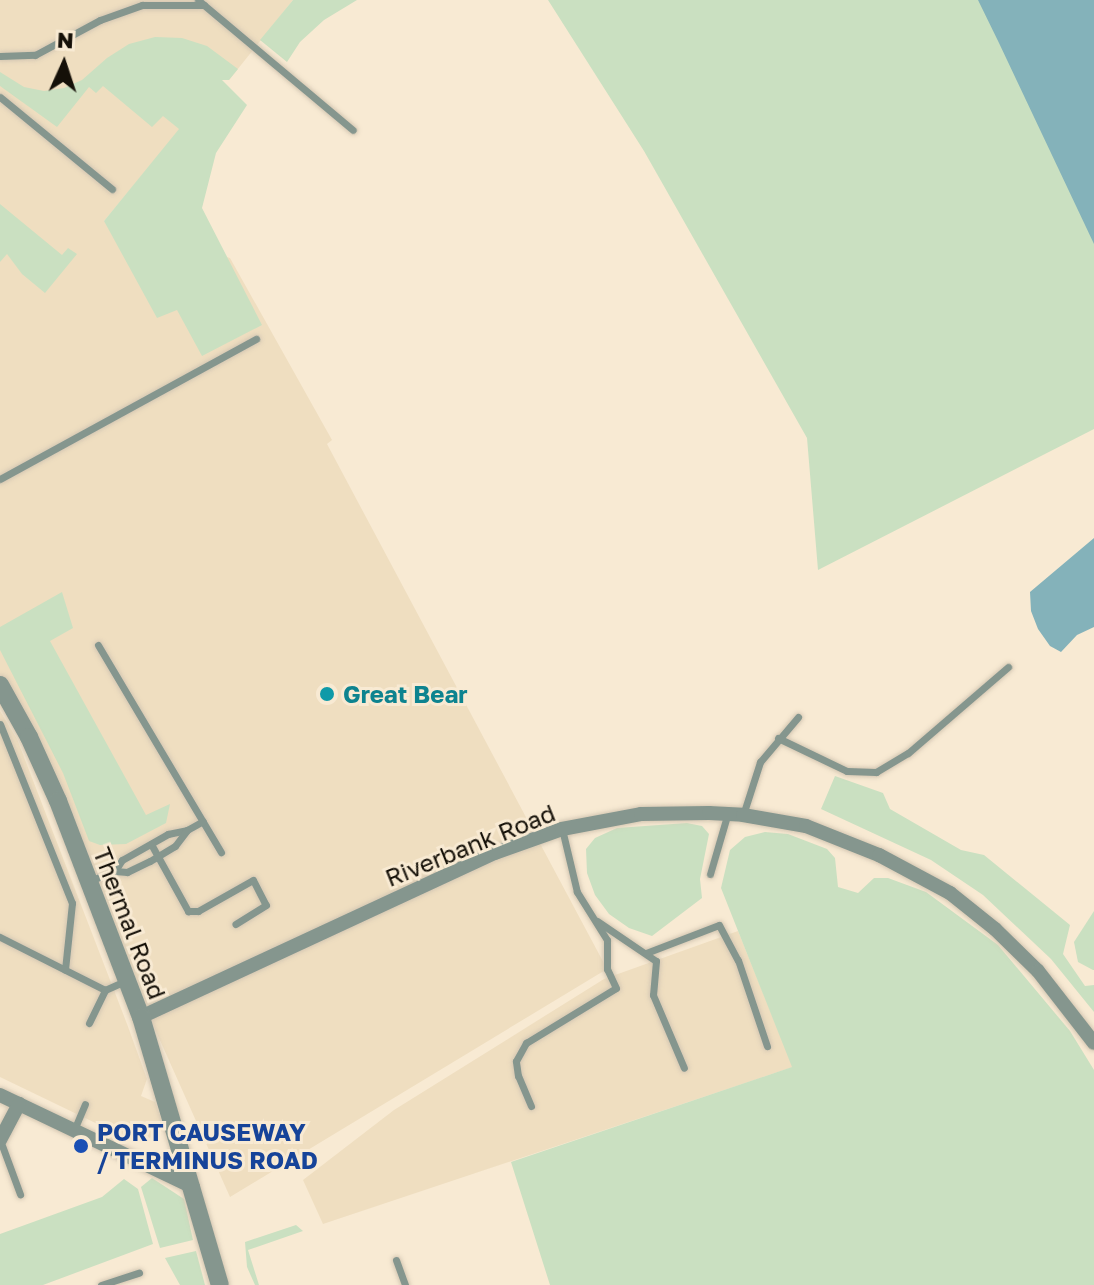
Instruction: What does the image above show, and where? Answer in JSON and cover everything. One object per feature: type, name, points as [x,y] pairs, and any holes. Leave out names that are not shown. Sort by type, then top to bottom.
[{"type":"street","name":"Thermal Road","points":[[0,685],[29,737],[58,801],[141,1017],[220,1285]]},
{"type":"street","name":"Riverbank Road","points":[[141,1017],[495,853],[562,829],[641,814],[736,814],[806,826],[879,855],[950,893],[1038,971],[1094,1043]]},
{"type":"street","points":[[0,1095],[169,1177],[191,1182]]},
{"type":"street","points":[[0,1140],[19,1104]]},
{"type":"lane","points":[[0,56],[35,55],[100,20],[142,5],[201,3],[353,130]]},
{"type":"lane","points":[[0,97],[112,189]]},
{"type":"lane","points":[[0,479],[256,339]]},
{"type":"lane","points":[[98,645],[221,852]]},
{"type":"lane","points":[[778,738],[847,771],[876,772],[908,753],[1008,667]]},
{"type":"lane","points":[[710,874],[760,762],[798,717]]},
{"type":"lane","points":[[0,724],[72,903],[65,970]]},
{"type":"lane","points":[[115,871],[122,860],[168,834],[187,830],[203,821]]},
{"type":"lane","points":[[531,1106],[518,1076],[516,1061],[526,1043],[616,988],[607,969],[607,940],[577,892],[562,829]]},
{"type":"lane","points":[[87,882],[115,871],[127,872],[175,846],[187,830]]},
{"type":"lane","points":[[151,844],[188,911],[198,911],[253,880],[266,905],[236,924]]},
{"type":"lane","points":[[593,917],[656,961],[653,995],[684,1068]]},
{"type":"lane","points":[[646,953],[719,925],[738,960],[767,1046]]},
{"type":"lane","points":[[0,937],[105,990]]},
{"type":"lane","points":[[89,1023],[105,990],[127,980]]},
{"type":"lane","points":[[74,1130],[85,1104]]},
{"type":"lane","points":[[0,1140],[20,1194]]},
{"type":"lane","points":[[396,1260],[405,1285]]},
{"type":"lane","points":[[101,1285],[139,1273]]},
{"type":"shaded area","points":[[0,0],[293,0],[229,80],[221,80],[104,221],[230,258],[332,440],[327,444],[607,969],[230,1197],[0,682]]},
{"type":"shaded area","points":[[0,711],[17,739],[127,1024],[147,1079],[141,1096],[155,1102],[165,1129],[139,1144],[0,1077]]},
{"type":"shaded area","points":[[738,931],[793,1067],[323,1224],[303,1180],[394,1110],[604,979]]},
{"type":"green space","points":[[293,0],[357,0],[324,20],[300,42],[287,62],[260,40]]},
{"type":"green space","points":[[548,0],[1094,0],[1094,429],[818,570],[807,438],[644,151]]},
{"type":"green space","points":[[155,37],[182,38],[207,46],[238,69],[229,80],[222,80],[247,105],[216,153],[202,208],[262,325],[202,356],[177,310],[157,318],[104,221],[179,129],[163,116],[152,127],[103,86],[96,93],[89,87],[57,127],[0,86],[0,72],[24,87],[44,91],[64,88],[82,80],[129,44]]},
{"type":"green space","points":[[0,204],[62,255],[68,248],[77,254],[45,293],[22,274],[7,254],[0,262]]},
{"type":"green space","points":[[62,592],[73,628],[50,641],[146,815],[170,804],[166,823],[126,844],[100,845],[89,841],[63,773],[0,650],[0,627]]},
{"type":"green space","points":[[835,776],[883,793],[890,809],[961,850],[984,855],[1070,925],[1063,954],[1085,986],[1094,985],[1094,1012],[1051,959],[983,895],[931,860],[821,809]]},
{"type":"green space","points":[[687,823],[702,826],[709,834],[700,879],[702,898],[652,936],[629,928],[609,914],[595,895],[587,873],[586,849],[595,838],[617,828]]},
{"type":"green space","points":[[765,832],[788,834],[827,849],[835,858],[838,887],[858,893],[874,878],[888,878],[926,892],[998,945],[1070,1031],[1094,1070],[1094,1285],[550,1285],[511,1162],[792,1067],[721,888],[730,850],[745,837]]},
{"type":"green space","points":[[1094,911],[1093,970],[1078,962],[1074,942]]},
{"type":"green space","points":[[152,1178],[184,1199],[193,1240],[160,1248],[141,1187]]},
{"type":"green space","points":[[124,1179],[138,1189],[153,1244],[43,1285],[0,1285],[0,1234],[102,1197]]},
{"type":"green space","points":[[296,1225],[303,1231],[248,1250],[259,1285],[255,1285],[247,1267],[245,1242]]},
{"type":"green space","points":[[196,1251],[205,1285],[180,1285],[165,1258]]},
{"type":"water","points":[[978,0],[1094,0],[1094,244],[999,43]]},
{"type":"water","points":[[1094,538],[1094,627],[1077,635],[1061,652],[1050,646],[1038,629],[1031,611],[1030,592]]},
{"type":"place","name":"Great Bear","points":[[327,694]]},
{"type":"place","name":"PORT CAUSEWAY / TERMINUS ROAD","points":[[81,1146]]}]
